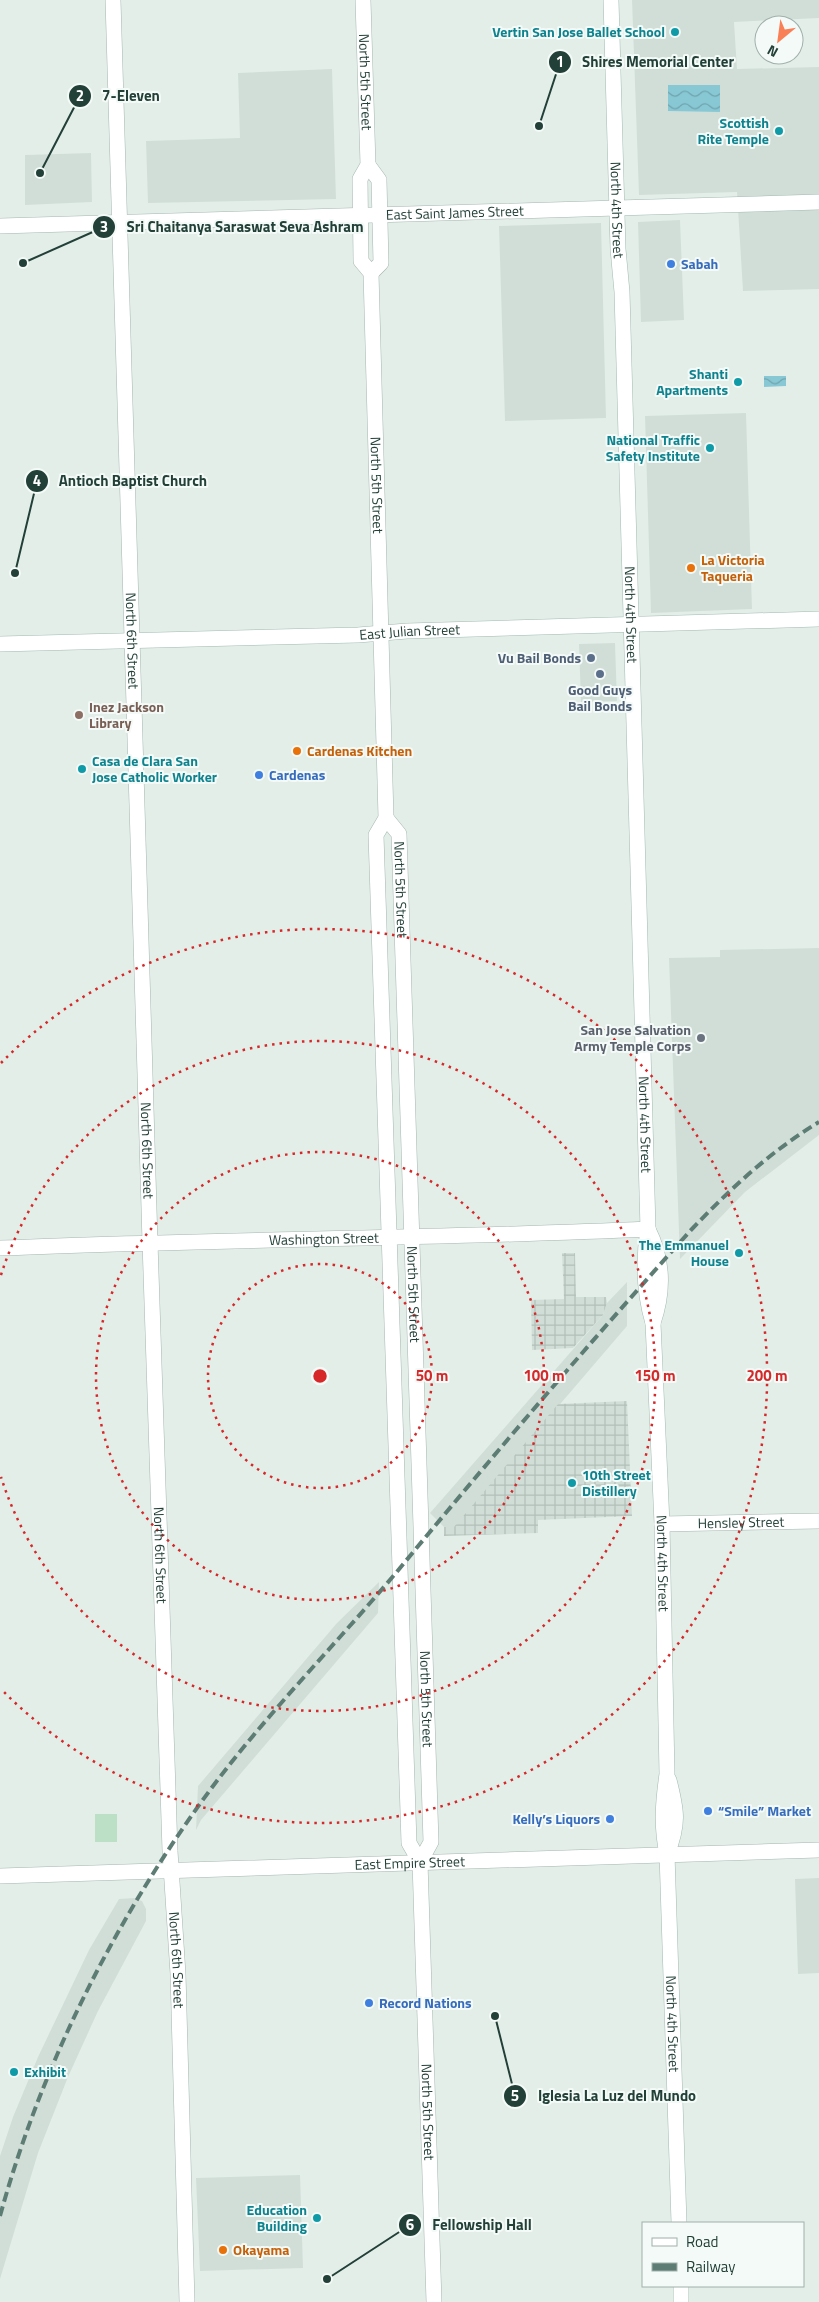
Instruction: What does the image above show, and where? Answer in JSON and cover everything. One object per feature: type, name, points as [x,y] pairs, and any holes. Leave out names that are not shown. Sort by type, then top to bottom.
[{"type":"street","name":"North 6th Street","points":[[113,0],[150,1242],[170,1851],[178,1974],[187,2302]]},
{"type":"street","name":"North 5th Street","points":[[363,0],[368,165],[360,179],[361,261],[371,273],[386,818],[376,836],[409,1843],[420,1862],[434,2302]]},
{"type":"street","name":"North 4th Street","points":[[611,0],[618,249],[622,292],[648,1229],[644,1253],[647,1302],[653,1323],[662,1524],[667,1774],[662,1806],[662,1833],[667,1854],[679,2222]]},
{"type":"street","name":"North 5th Street","points":[[368,165],[379,180],[381,262],[371,273]]},
{"type":"street","name":"East Saint James Street","points":[[0,226],[819,202]]},
{"type":"street","name":"East Julian Street","points":[[0,644],[819,619]]},
{"type":"street","name":"North 5th Street","points":[[386,818],[399,834],[413,1239],[431,1842],[420,1862]]},
{"type":"street","name":"Washington Street","points":[[0,1248],[150,1242],[413,1239],[648,1229]]},
{"type":"street","name":"Hensley Street","points":[[662,1524],[819,1521]]},
{"type":"street","name":"East Empire Street","points":[[0,1876],[819,1850]]},
{"type":"street","points":[[681,2287],[681,2302]]},
{"type":"shaded area","points":[[632,0],[819,0],[819,18],[804,19],[804,15],[754,15],[754,21],[734,22],[737,69],[819,67],[819,289],[743,291],[737,192],[639,195]]},
{"type":"shaded area","points":[[332,69],[336,199],[148,203],[146,141],[240,138],[238,73]]},
{"type":"shaded area","points":[[91,153],[92,202],[25,205],[25,155]]},
{"type":"shaded area","points":[[680,220],[684,320],[641,322],[638,222]]},
{"type":"shaded area","points":[[601,223],[606,418],[505,421],[499,226]]},
{"type":"shaded area","points":[[746,413],[752,609],[651,613],[645,416]]},
{"type":"shaded area","points":[[615,643],[617,701],[581,702],[579,644]]},
{"type":"shaded area","points":[[819,948],[819,1135],[745,1192],[680,1259],[669,958],[720,957],[720,950]]},
{"type":"shaded area","points":[[562,1253],[575,1253],[576,1297],[606,1297],[607,1303],[603,1315],[573,1348],[532,1350],[531,1300],[564,1299]]},
{"type":"shaded area","points":[[627,1282],[627,1326],[454,1528],[444,1527],[430,1513],[603,1315],[607,1303]]},
{"type":"shaded area","points":[[627,1401],[632,1516],[538,1520],[538,1533],[444,1536],[444,1527],[454,1527],[558,1404]]},
{"type":"shaded area","points":[[379,1582],[378,1613],[201,1820],[196,1830],[198,1786],[337,1623]]},
{"type":"shaded area","points":[[819,1878],[819,1973],[798,1974],[795,1879]]},
{"type":"shaded area","points":[[134,1898],[142,1901],[146,1909],[146,1921],[98,2011],[68,2077],[38,2153],[0,2279],[0,2156],[13,2117],[38,2057],[89,1950],[119,1899]]},
{"type":"shaded area","points":[[300,2175],[303,2268],[200,2271],[196,2178]]},
{"type":"green space","points":[[95,1814],[117,1814],[117,1842],[95,1842]]},
{"type":"water","points":[[668,85],[720,85],[720,112],[668,111]]},
{"type":"water","points":[[764,376],[786,376],[786,386],[764,387]]},
{"type":"railway","points":[[0,2216],[36,2106],[58,2052],[109,1948],[169,1849],[225,1770],[274,1711],[375,1597],[544,1397],[691,1230],[768,1158],[819,1122]]},
{"type":"place","name":"Vertin San Jose Ballet School","points":[[675,32]]},
{"type":"place","name":"Shires Memorial Center","points":[[539,126]]},
{"type":"place","name":"Scottish Rite Temple","points":[[779,131]]},
{"type":"place","name":"7-Eleven","points":[[40,173]]},
{"type":"place","name":"Sri Chaitanya Saraswat Seva Ashram","points":[[23,263]]},
{"type":"place","name":"Sabah","points":[[671,264]]},
{"type":"place","name":"Shanti Apartments","points":[[738,382]]},
{"type":"place","name":"National Traffic Safety Institute","points":[[710,448]]},
{"type":"place","name":"La Victoria Taqueria","points":[[691,568]]},
{"type":"place","name":"Antioch Baptist Church","points":[[15,573]]},
{"type":"place","name":"Vu Bail Bonds","points":[[591,658]]},
{"type":"place","name":"Good Guys Bail Bonds","points":[[600,674]]},
{"type":"place","name":"Inez Jackson Library","points":[[79,715]]},
{"type":"place","name":"Cardenas Kitchen","points":[[297,751]]},
{"type":"place","name":"Casa de Clara San Jose Catholic Worker","points":[[82,769]]},
{"type":"place","name":"Cardenas","points":[[259,775]]},
{"type":"place","name":"San Jose Salvation Army Temple Corps","points":[[701,1038]]},
{"type":"place","name":"The Emmanuel House","points":[[739,1253]]},
{"type":"place","name":"10th Street Distillery","points":[[572,1483]]},
{"type":"place","name":"“Smile” Market","points":[[708,1811]]},
{"type":"place","name":"Kelly’s Liquors","points":[[610,1819]]},
{"type":"place","name":"Record Nations","points":[[369,2003]]},
{"type":"place","name":"Iglesia La Luz del Mundo","points":[[495,2016]]},
{"type":"place","name":"Exhibit","points":[[14,2072]]},
{"type":"place","name":"Education Building","points":[[317,2218]]},
{"type":"place","name":"Okayama","points":[[223,2250]]},
{"type":"place","name":"Fellowship Hall","points":[[327,2279]]}]
